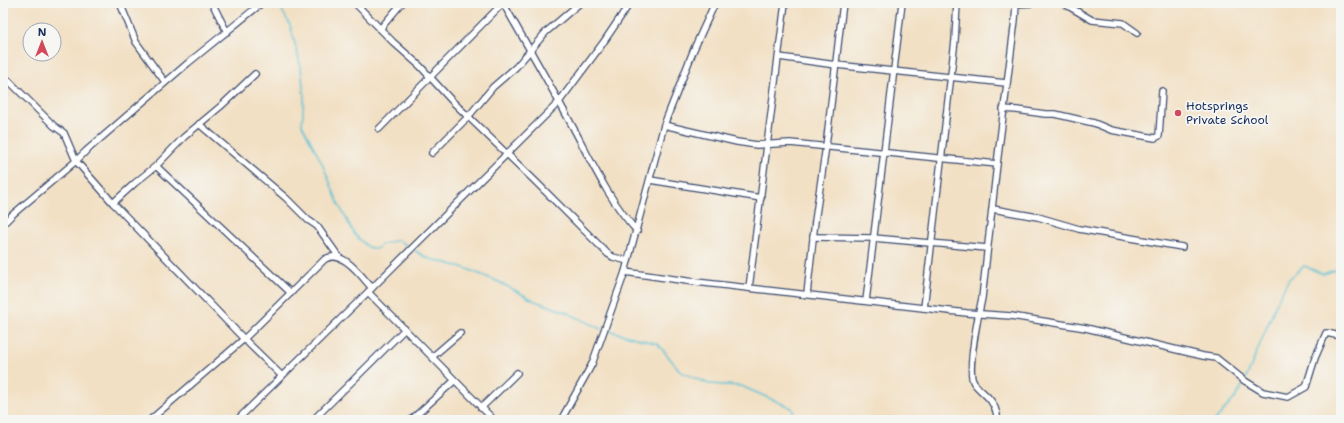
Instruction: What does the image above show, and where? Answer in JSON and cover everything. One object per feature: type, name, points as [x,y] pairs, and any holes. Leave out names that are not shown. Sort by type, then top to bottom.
[{"type":"street","points":[[120,3],[136,42],[165,82]]},
{"type":"street","points":[[212,3],[227,32]]},
{"type":"street","points":[[3,224],[165,82],[262,3]]},
{"type":"street","points":[[355,3],[468,117],[608,254],[628,261]]},
{"type":"street","points":[[380,28],[402,3]]},
{"type":"street","points":[[379,129],[503,3],[559,102],[605,189],[622,215],[637,231]]},
{"type":"street","points":[[432,153],[468,117],[493,88],[516,67],[546,32],[580,3]]},
{"type":"street","points":[[237,420],[559,102],[603,43],[630,3]]},
{"type":"street","points":[[560,420],[592,364],[625,272],[664,125],[694,49],[715,3]]},
{"type":"street","points":[[749,288],[785,3]]},
{"type":"street","points":[[807,294],[843,3]]},
{"type":"street","points":[[866,301],[902,3]]},
{"type":"street","points":[[924,308],[957,3]]},
{"type":"street","points":[[997,415],[992,402],[973,383],[972,361],[978,314],[982,298],[993,208],[1015,3],[1033,3]]},
{"type":"street","points":[[1063,3],[1092,20],[1123,23],[1137,33]]},
{"type":"street","points":[[779,57],[836,65],[1006,83]]},
{"type":"street","points":[[113,203],[156,166],[184,136],[255,74]]},
{"type":"street","points":[[3,75],[54,126],[64,133],[76,161],[113,203],[244,339],[282,376]]},
{"type":"street","points":[[1003,109],[1055,114],[1094,123],[1111,130],[1155,138],[1159,136],[1162,91]]},
{"type":"street","points":[[199,124],[286,198],[308,220],[317,226],[339,257]]},
{"type":"street","points":[[664,125],[737,142],[757,145],[790,143],[997,164]]},
{"type":"street","points":[[156,166],[291,293]]},
{"type":"street","points":[[650,180],[760,198]]},
{"type":"street","points":[[993,208],[1038,217],[1079,229],[1182,247]]},
{"type":"street","points":[[813,237],[873,238],[987,248]]},
{"type":"street","points":[[151,420],[244,339],[325,259],[330,256],[345,259],[405,329],[454,381],[494,420]]},
{"type":"street","points":[[625,272],[687,281],[978,314],[1011,316],[1086,328],[1216,358],[1245,381],[1263,392],[1288,397],[1306,387],[1315,358],[1326,333],[1341,336]]},
{"type":"street","points":[[313,420],[405,329]]},
{"type":"street","points":[[432,357],[460,333]]},
{"type":"street","points":[[481,408],[517,373]]},
{"type":"street","points":[[411,420],[454,381]]},
{"type":"waterway","points":[[278,3],[290,25],[301,67],[304,97],[302,125],[322,163],[339,205],[355,235],[368,247],[376,249],[383,244],[398,240],[427,258],[465,268],[499,282],[535,301],[566,312],[601,329]]},
{"type":"waterway","points":[[1215,420],[1235,398],[1245,381],[1279,297],[1289,279],[1304,266],[1323,274],[1341,268]]},
{"type":"waterway","points":[[610,331],[658,344],[681,372],[709,384],[741,386],[792,408],[796,420]]},
{"type":"place","name":"Hotsprings Private School","points":[[1178,113]]}]
